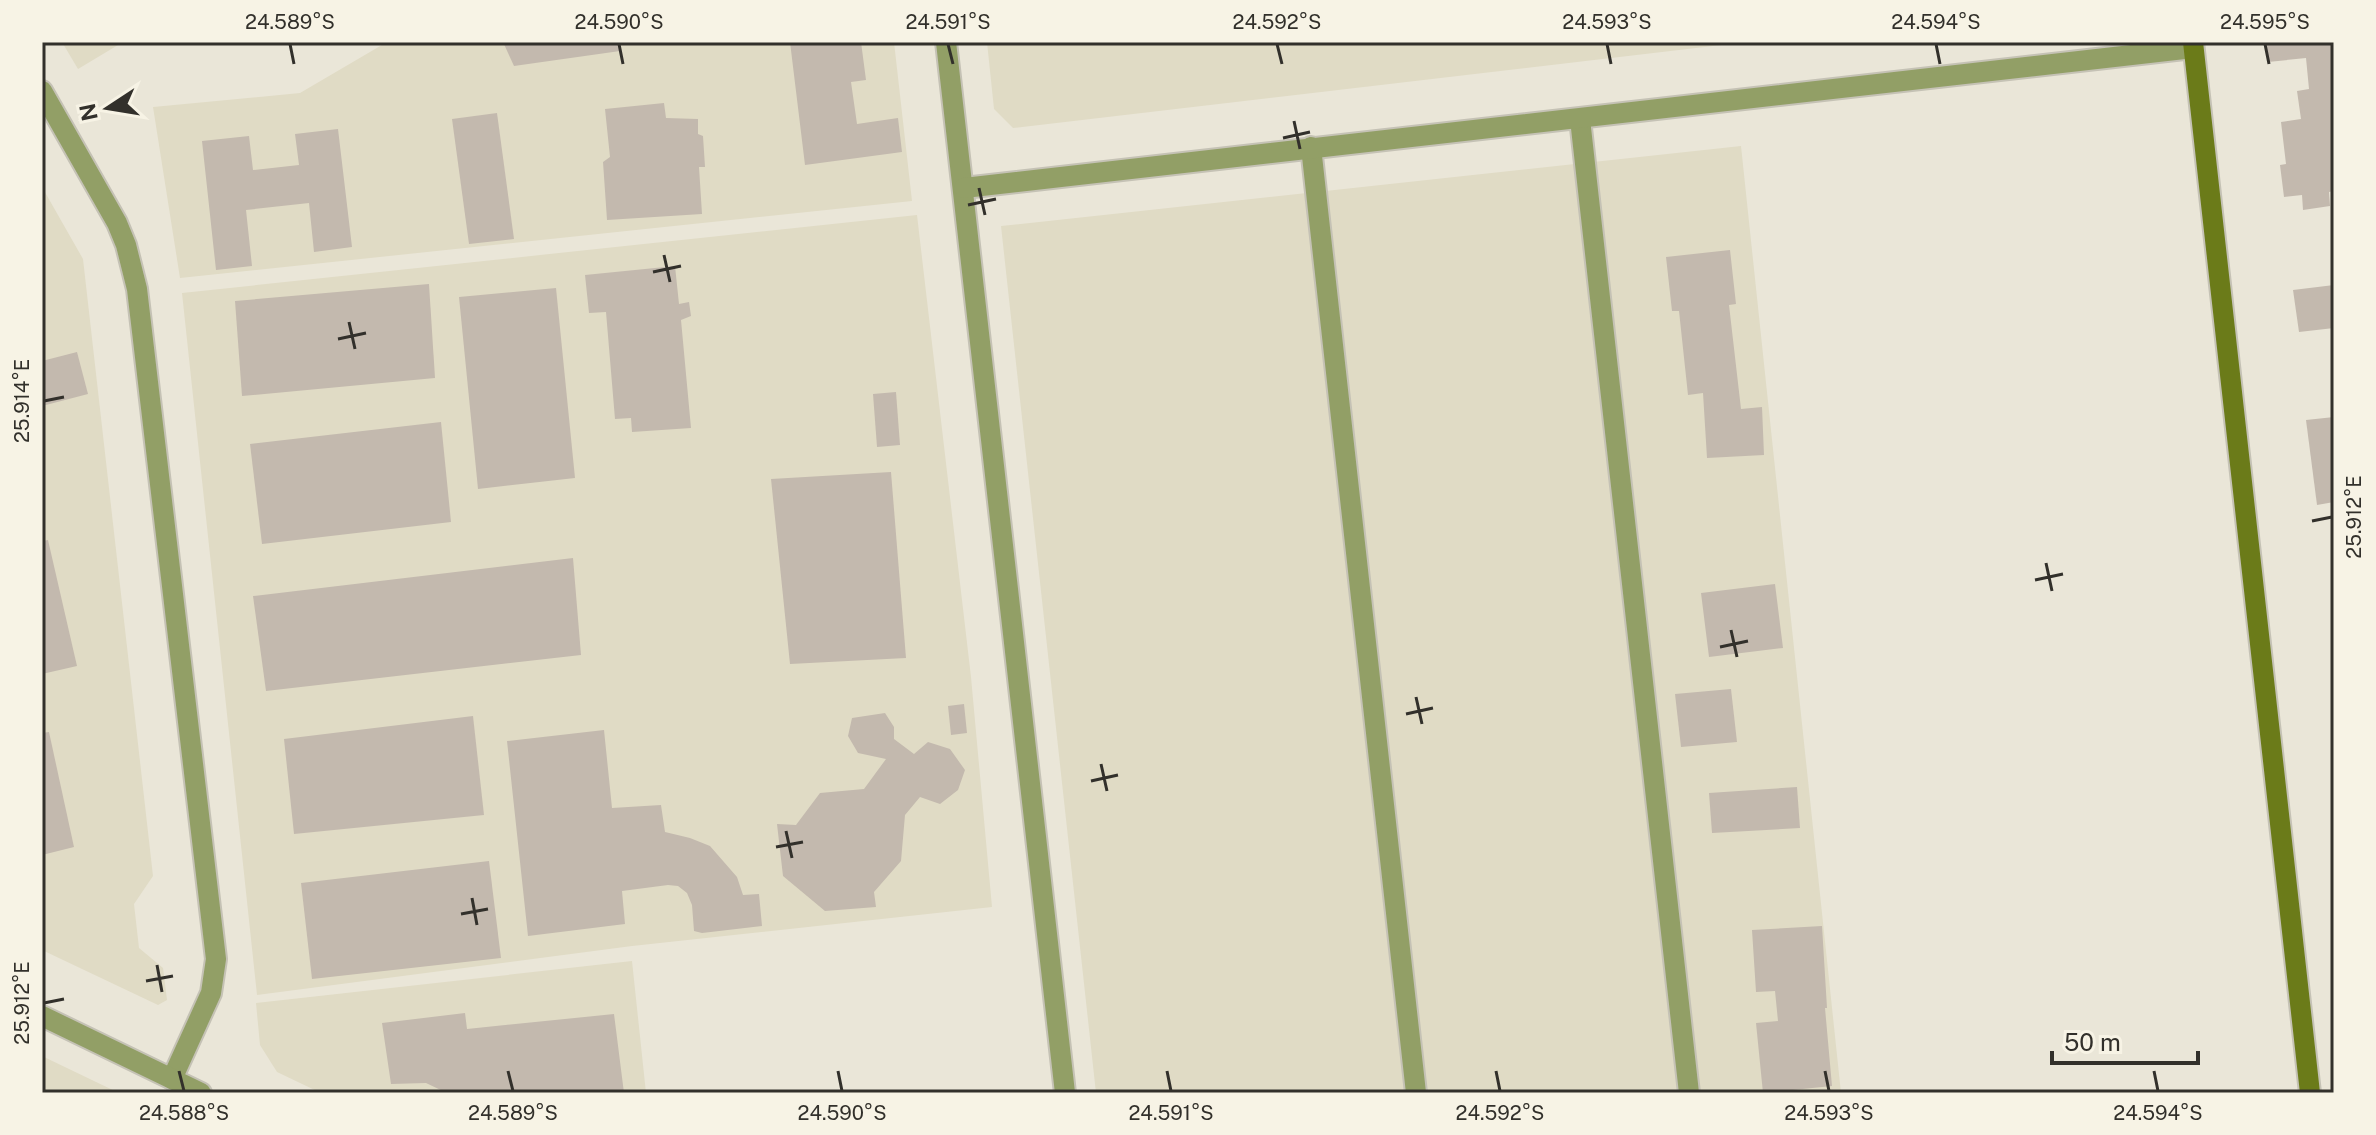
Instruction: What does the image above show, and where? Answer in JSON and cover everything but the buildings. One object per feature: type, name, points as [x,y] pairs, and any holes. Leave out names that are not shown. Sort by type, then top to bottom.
[{"type":"main road","points":[[2193,45],[2310,1093]]},
{"type":"street","points":[[946,42],[1065,1093]]},
{"type":"street","points":[[964,188],[1580,119],[2193,45]]},
{"type":"street","points":[[42,91],[117,223],[137,289],[216,959],[211,993],[172,1079]]},
{"type":"street","points":[[1580,119],[1689,1093]]},
{"type":"street","points":[[1311,147],[1416,1093]]},
{"type":"street","points":[[42,1016],[201,1093]]},
{"type":"shaded area","points":[[62,42],[123,42],[78,69]]},
{"type":"shaded area","points":[[387,42],[894,42],[912,201],[180,278],[153,107],[300,93]]},
{"type":"shaded area","points":[[987,42],[1747,42],[1013,128],[994,109]]},
{"type":"shaded area","points":[[1741,146],[1841,1093],[1096,1093],[1001,226]]},
{"type":"shaded area","points":[[42,187],[83,259],[153,876],[134,904],[139,948],[163,968],[167,1000],[158,1005],[42,950]]},
{"type":"shaded area","points":[[917,215],[971,677],[992,907],[632,946],[257,995],[182,293]]},
{"type":"shaded area","points":[[632,961],[646,1093],[321,1093],[277,1072],[260,1045],[256,1003]]},
{"type":"shaded area","points":[[42,1056],[119,1093],[42,1093]]}]
